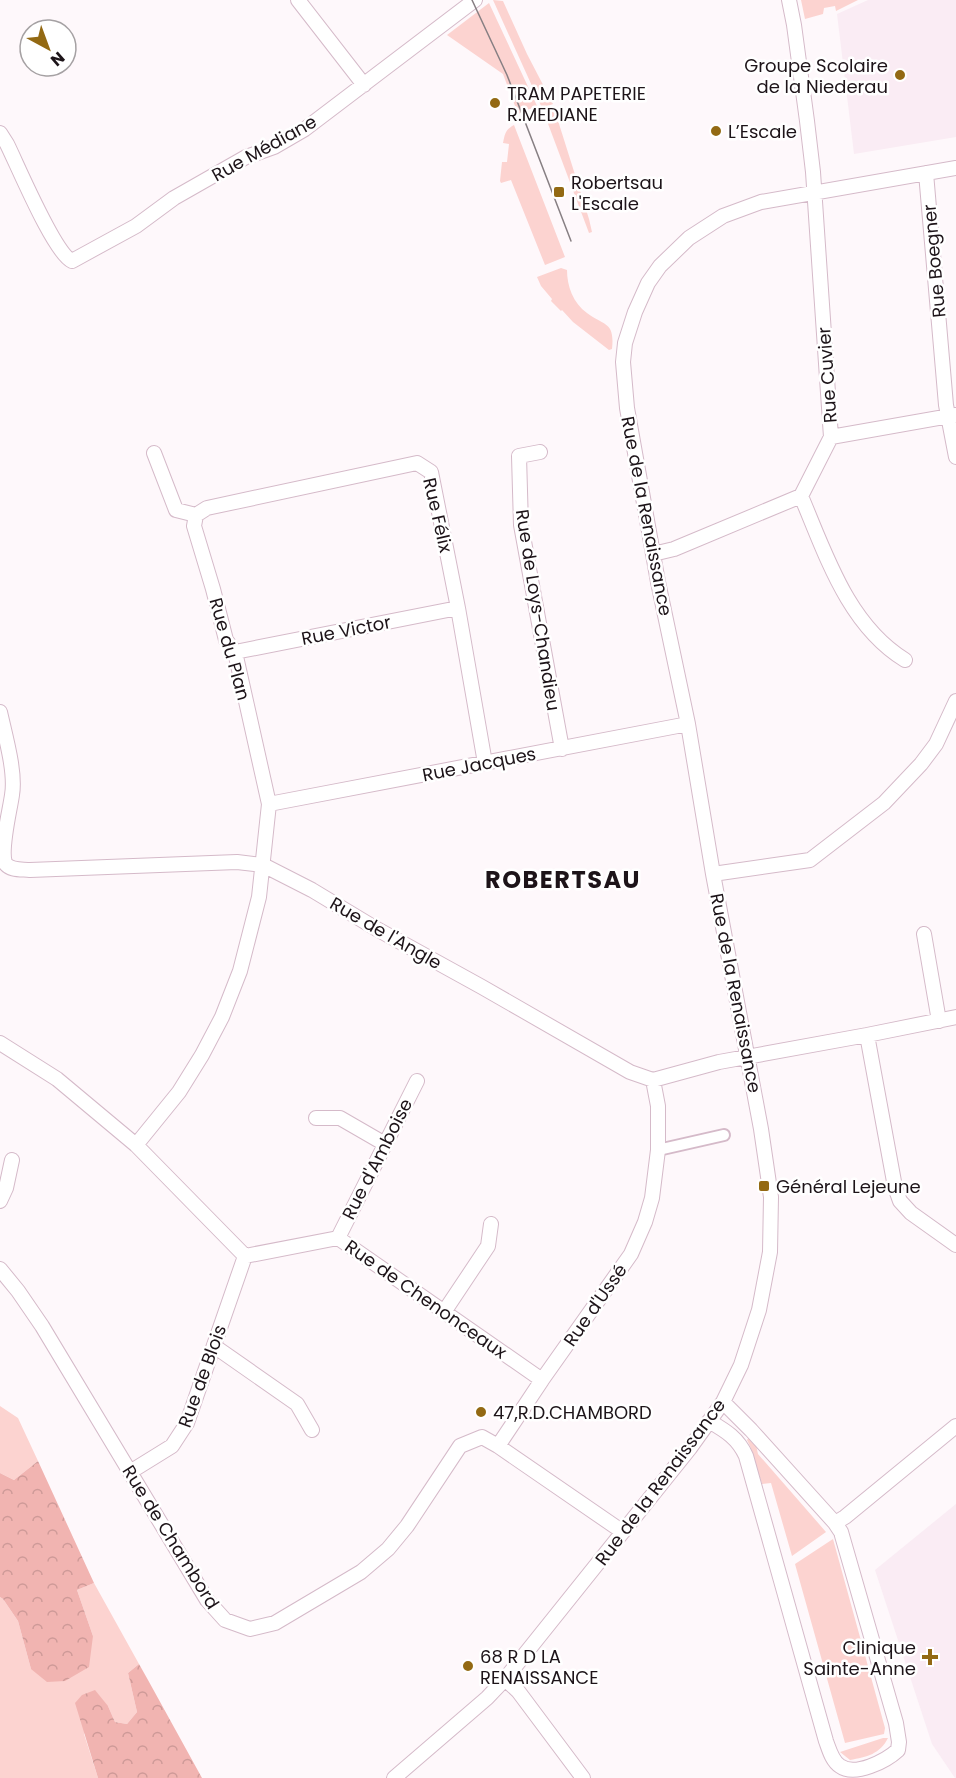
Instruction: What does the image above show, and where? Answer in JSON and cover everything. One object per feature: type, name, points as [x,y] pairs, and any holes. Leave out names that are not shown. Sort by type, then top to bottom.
[{"type":"street","points":[[298,0],[364,85]]},
{"type":"street","name":"Rue Médiane","points":[[0,133],[52,236],[66,259],[72,261],[136,226],[174,198],[246,157],[274,147],[305,129],[475,0]]},
{"type":"street","name":"Rue Cuvier","points":[[789,0],[806,110],[814,192],[831,437],[801,496]]},
{"type":"street","name":"Rue de la Renaissance","points":[[394,1778],[487,1698],[505,1679],[690,1448],[723,1402],[741,1365],[759,1310],[770,1252],[771,1197],[761,1129],[713,874],[688,724],[653,554],[624,389],[623,362],[638,304],[648,283],[660,266],[688,238],[707,225],[740,209],[761,202],[956,168]]},
{"type":"street","name":"Rue Boegner","points":[[926,173],[946,405],[952,416],[956,457]]},
{"type":"street","points":[[831,437],[952,416]]},
{"type":"street","name":"Rue de Loys-Chandieu","points":[[540,452],[519,456],[521,525],[562,749]]},
{"type":"street","points":[[153,453],[176,510],[196,515]]},
{"type":"street","name":"Rue Félix","points":[[196,515],[207,508],[417,463],[431,472],[485,763]]},
{"type":"street","points":[[653,554],[674,549],[801,496],[836,579],[853,608],[887,649],[905,660]]},
{"type":"street","name":"Rue du Plan","points":[[136,1145],[179,1092],[222,1017],[243,960],[259,897],[269,804],[235,652],[226,640],[194,526],[196,515]]},
{"type":"street","name":"Rue Victor","points":[[235,652],[458,608]]},
{"type":"street","points":[[713,874],[810,860],[884,803],[921,764],[936,744],[956,701]]},
{"type":"street","name":"Rue de l'Angle","points":[[0,712],[13,776],[13,792],[4,832],[2,865],[30,870],[237,862],[263,865],[312,890],[630,1072],[653,1080]]},
{"type":"street","name":"Rue Jacques","points":[[269,804],[688,724]]},
{"type":"street","points":[[924,934],[939,1021]]},
{"type":"street","points":[[653,1080],[719,1062],[956,1017]]},
{"type":"street","points":[[867,1035],[895,1187],[900,1201],[911,1214],[956,1245]]},
{"type":"street","points":[[0,1043],[57,1079],[136,1145],[245,1256]]},
{"type":"street","name":"Rue d'Ussé","points":[[498,1446],[631,1254],[645,1222],[652,1198],[658,1150],[658,1106],[653,1080]]},
{"type":"street","name":"Rue d'Amboise","points":[[338,1238],[417,1081]]},
{"type":"street","points":[[316,1118],[340,1118],[385,1144]]},
{"type":"street","points":[[658,1150],[724,1135]]},
{"type":"street","points":[[0,1201],[6,1188],[12,1160]]},
{"type":"street","points":[[444,1312],[488,1246],[490,1224]]},
{"type":"street","name":"Rue de Chenonceaux","points":[[245,1256],[338,1238],[542,1380]]},
{"type":"street","name":"Rue de Blois","points":[[130,1472],[172,1446],[181,1435],[245,1256]]},
{"type":"street","name":"Rue de Chambord","points":[[0,1269],[42,1326],[207,1600],[225,1620],[250,1629],[275,1623],[361,1572],[379,1557],[407,1526],[460,1446],[482,1437],[623,1532]]},
{"type":"street","points":[[214,1346],[297,1404],[312,1430]]},
{"type":"street","points":[[709,1421],[732,1435],[741,1444],[746,1456],[826,1741],[839,1772],[876,1764],[889,1758],[897,1750],[899,1742],[896,1723],[845,1542],[835,1523],[723,1402]]},
{"type":"street","points":[[835,1523],[956,1426]]},
{"type":"street","points":[[505,1679],[518,1691],[584,1778]]},
{"type":"shaded area","points":[[493,0],[503,1],[553,104],[542,108]]},
{"type":"shaded area","points":[[801,0],[858,0],[836,11],[835,6],[824,8],[823,14],[805,19]]},
{"type":"shaded area","name":"Groupe Scolaire de la Niederau","points":[[868,0],[956,0],[956,137],[854,154],[837,14]]},
{"type":"shaded area","points":[[489,3],[537,106],[518,114],[503,74],[447,35]]},
{"type":"shaded area","points":[[554,108],[589,219],[592,232],[589,233],[544,113]]},
{"type":"shaded area","points":[[514,125],[565,257],[545,265],[511,180],[501,183],[500,181],[502,162],[507,162],[509,144],[503,143],[504,137]]},
{"type":"shaded area","points":[[561,268],[567,270],[570,288],[582,309],[610,329],[612,349],[609,350],[573,322],[551,301],[552,299],[541,286],[537,277]]},
{"type":"shaded area","points":[[0,1406],[18,1418],[38,1461],[14,1480],[0,1473]]},
{"type":"shaded area","points":[[749,1437],[756,1445],[758,1454],[826,1532],[792,1556],[771,1483],[762,1484],[747,1440]]},
{"type":"shaded area","name":"Clinique Sainte-Anne","points":[[956,1504],[955,1778],[932,1744],[875,1570]]},
{"type":"shaded area","points":[[833,1539],[885,1728],[884,1734],[845,1743],[795,1564]]},
{"type":"shaded area","points":[[94,1583],[139,1664],[128,1673],[137,1712],[127,1724],[115,1722],[108,1706],[84,1734],[98,1778],[0,1778],[0,1597],[18,1621],[31,1669],[93,1636],[77,1590]]},
{"type":"shaded area","points":[[888,1738],[881,1748],[867,1756],[850,1760],[840,1752]]},
{"type":"green space","points":[[38,1461],[94,1583],[77,1590],[93,1636],[89,1667],[65,1681],[47,1682],[31,1669],[18,1621],[0,1597],[0,1473],[14,1480]]},
{"type":"green space","points":[[139,1664],[202,1778],[98,1778],[75,1703],[82,1695],[95,1690],[108,1706],[115,1722],[127,1724],[137,1712],[128,1673]]},
{"type":"tram line","points":[[472,0],[507,75],[571,241]]},
{"type":"place","name":"Groupe Scolaire de la Niederau","points":[[900,75]]},
{"type":"place","name":"TRAM PAPETERIE R.MEDIANE","points":[[495,103]]},
{"type":"place","name":"L’Escale","points":[[716,131]]},
{"type":"place","name":"Robertsau L'Escale","points":[[559,192]]},
{"type":"place","name":"Général Lejeune","points":[[764,1186]]},
{"type":"place","name":"47,R.D.CHAMBORD","points":[[481,1412]]},
{"type":"place","name":"Clinique Sainte-Anne","points":[[930,1657]]},
{"type":"place","name":"68 R D LA RENAISSANCE","points":[[468,1666]]},
{"type":"district","name":"ROBERTSAU","points":[[563,879]]}]
